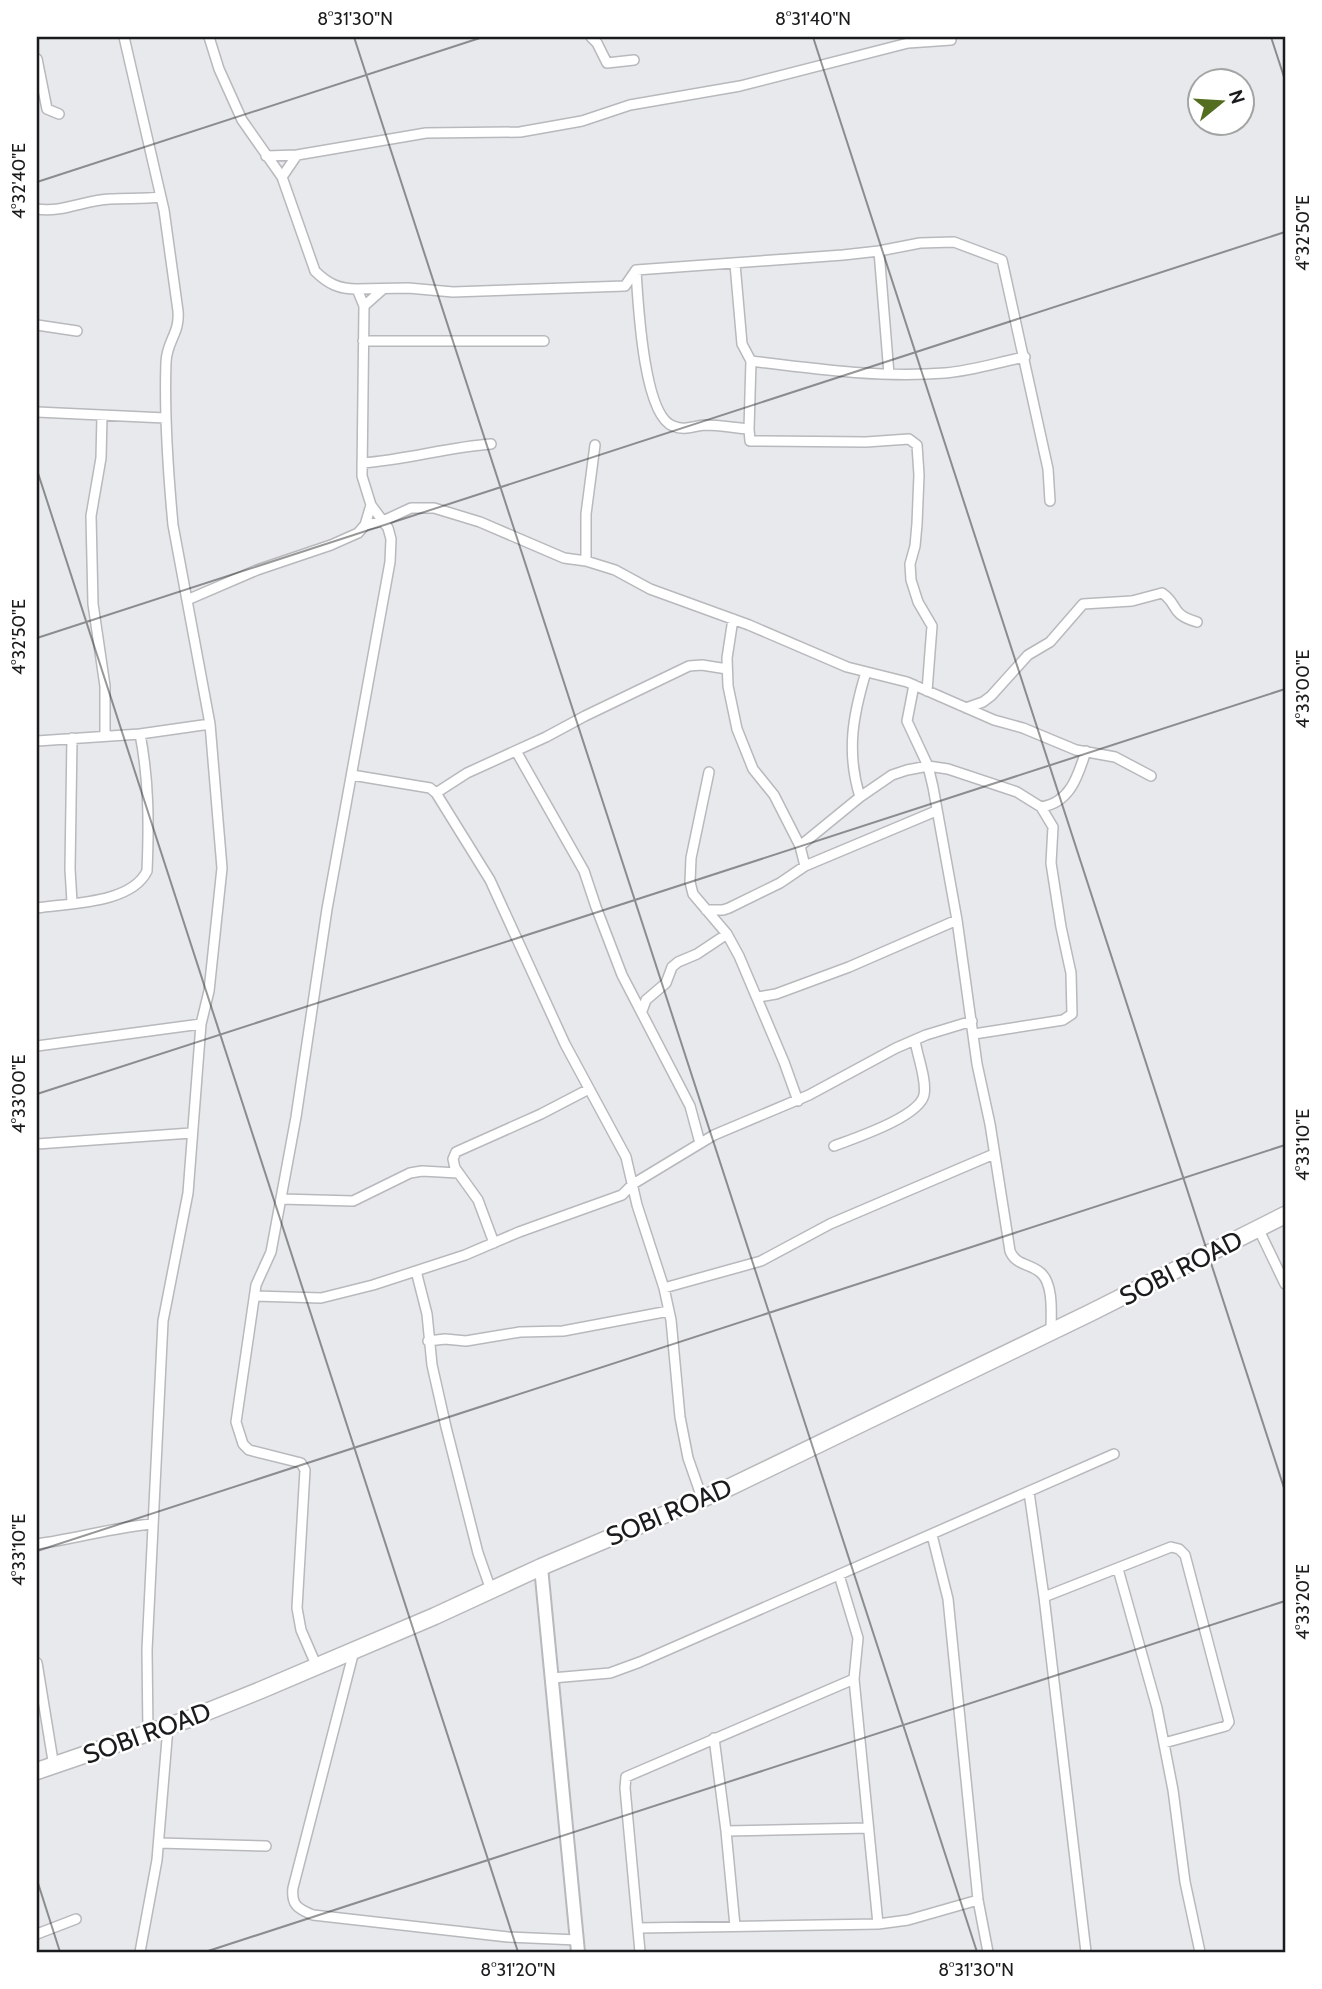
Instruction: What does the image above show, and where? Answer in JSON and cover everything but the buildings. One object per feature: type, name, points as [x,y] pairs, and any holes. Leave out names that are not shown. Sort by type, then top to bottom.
[{"type":"highway","name":"SOBI ROAD","points":[[37,1771],[168,1727],[317,1667],[702,1498],[807,1451],[1282,1216]]},
{"type":"street","points":[[124,37],[161,197],[179,324],[167,349],[165,418],[173,526],[209,724],[222,867],[209,991],[201,1024],[188,1193],[163,1321],[147,1650],[148,1734]]},
{"type":"street","points":[[209,37],[219,69],[242,120],[282,177],[315,271],[324,280],[342,289],[408,288],[476,292],[625,286],[636,270]]},
{"type":"street","points":[[591,37],[607,63],[634,60]]},
{"type":"street","points":[[266,156],[297,155],[426,133],[520,132],[569,123],[630,105],[740,86],[908,43],[951,40]]},
{"type":"street","points":[[37,59],[47,109],[59,114]]},
{"type":"street","points":[[282,177],[297,155]]},
{"type":"street","points":[[37,209],[53,211],[110,198],[135,200],[161,197]]},
{"type":"street","points":[[636,270],[735,264],[879,251],[920,243],[954,242],[1002,260],[1048,469],[1051,501]]},
{"type":"street","points":[[879,251],[890,374]]},
{"type":"street","points":[[735,264],[742,344],[751,361],[750,441],[866,442],[909,439],[917,445],[917,524],[910,564],[911,580],[918,602],[932,626],[927,691]]},
{"type":"street","points":[[636,270],[641,345],[660,415],[669,425],[683,429],[705,425],[749,429]]},
{"type":"street","points":[[317,1667],[301,1630],[297,1608],[305,1470],[301,1463],[250,1450],[243,1444],[236,1422],[256,1285],[271,1252],[296,1117],[327,909],[390,562],[391,539],[383,521],[370,505],[362,476],[364,306],[357,289]]},
{"type":"street","points":[[364,306],[382,290]]},
{"type":"street","points":[[37,325],[77,331]]},
{"type":"street","points":[[363,341],[544,341]]},
{"type":"street","points":[[751,361],[804,369],[890,374],[948,373],[1025,357]]},
{"type":"street","points":[[37,412],[165,418]]},
{"type":"street","points":[[103,416],[101,458],[91,516],[93,604],[105,687],[105,736]]},
{"type":"street","points":[[362,463],[393,461],[472,445],[491,444]]},
{"type":"street","points":[[586,561],[586,514],[595,445]]},
{"type":"street","points":[[187,600],[257,570],[358,533],[365,525],[370,505]]},
{"type":"street","points":[[365,525],[383,521],[411,508],[435,508],[480,522],[564,558],[586,561],[615,570],[650,589],[733,619],[847,667],[914,685],[966,708],[1086,751],[1115,757],[1151,776]]},
{"type":"street","points":[[966,708],[991,696],[1028,655],[1050,642],[1083,604],[1132,601],[1162,593],[1180,615],[1197,622]]},
{"type":"street","points":[[733,619],[727,658],[728,686],[744,750],[753,769],[774,795],[800,846],[805,866]]},
{"type":"street","points":[[436,793],[467,774],[689,666],[727,669]]},
{"type":"street","points":[[860,797],[853,770],[852,744],[854,711],[866,672]]},
{"type":"street","points":[[914,685],[907,721],[928,766],[957,920],[1010,1251],[1013,1258],[1041,1273],[1049,1294],[1051,1332]]},
{"type":"street","points":[[37,741],[140,734],[209,724]]},
{"type":"street","points":[[37,908],[105,897],[132,889],[142,880],[147,871],[148,801],[140,734]]},
{"type":"street","points":[[72,737],[72,902]]},
{"type":"street","points":[[516,751],[584,871],[622,975],[690,1106],[701,1143]]},
{"type":"street","points":[[1041,807],[1051,806],[1073,787],[1086,751]]},
{"type":"street","points":[[800,846],[860,797],[892,775],[928,766],[948,769],[997,784],[1017,792],[1041,807],[1053,827],[1051,863],[1071,973],[1073,1011],[1070,1017],[1063,1020],[974,1034]]},
{"type":"street","points":[[709,772],[694,845],[690,882],[693,894],[724,930],[758,997],[797,1101]]},
{"type":"street","points":[[352,775],[430,788],[436,793],[490,880],[565,1044],[626,1157],[647,1241],[664,1287],[680,1417],[688,1458],[702,1498]]},
{"type":"street","points":[[706,910],[723,910],[780,883],[805,866],[936,811]]},
{"type":"street","points":[[723,910],[724,930]]},
{"type":"street","points":[[758,997],[776,994],[849,967],[957,920]]},
{"type":"street","points":[[642,1012],[646,1000],[666,983],[672,967],[696,954],[724,930]]},
{"type":"street","points":[[765,1016],[776,994]]},
{"type":"street","points":[[255,1296],[321,1298],[416,1271],[622,1195],[633,1184],[701,1143],[797,1101],[915,1040],[972,1021]]},
{"type":"street","points":[[37,1046],[201,1024]]},
{"type":"street","points":[[834,1146],[894,1121],[921,1102],[925,1092],[915,1040]]},
{"type":"street","points":[[494,1242],[478,1200],[458,1173],[453,1159],[456,1152],[589,1089]]},
{"type":"street","points":[[37,1144],[191,1133]]},
{"type":"street","points":[[664,1287],[761,1261],[830,1224],[994,1154]]},
{"type":"street","points":[[281,1199],[353,1201],[410,1173],[458,1173]]},
{"type":"street","points":[[1258,1228],[1285,1284]]},
{"type":"street","points":[[416,1271],[427,1314],[428,1341],[446,1427],[478,1553],[491,1590]]},
{"type":"street","points":[[428,1341],[466,1340],[520,1332],[563,1331],[669,1311]]},
{"type":"street","points":[[552,1678],[610,1673],[1114,1454]]},
{"type":"street","points":[[1029,1492],[1086,1952]]},
{"type":"street","points":[[37,1544],[75,1539],[121,1527],[153,1524]]},
{"type":"street","points":[[932,1535],[948,1599],[978,1900],[989,1952]]},
{"type":"street","points":[[1044,1597],[1171,1548],[1179,1549],[1185,1555],[1229,1724],[1164,1743]]},
{"type":"street","points":[[354,1651],[293,1888],[295,1905],[313,1915],[577,1946],[541,1567]]},
{"type":"street","points":[[1118,1569],[1157,1708],[1199,1952]]},
{"type":"street","points":[[839,1575],[858,1638],[854,1679],[878,1924]]},
{"type":"street","points":[[37,1663],[54,1766]]},
{"type":"street","points":[[640,1952],[625,1780],[633,1773],[854,1679]]},
{"type":"street","points":[[140,1952],[159,1843],[168,1727]]},
{"type":"street","points":[[714,1738],[735,1926]]},
{"type":"street","points":[[726,1831],[868,1828]]},
{"type":"street","points":[[159,1843],[266,1846]]},
{"type":"street","points":[[638,1928],[878,1924],[908,1920],[978,1900]]},
{"type":"street","points":[[37,1934],[76,1919]]}]
